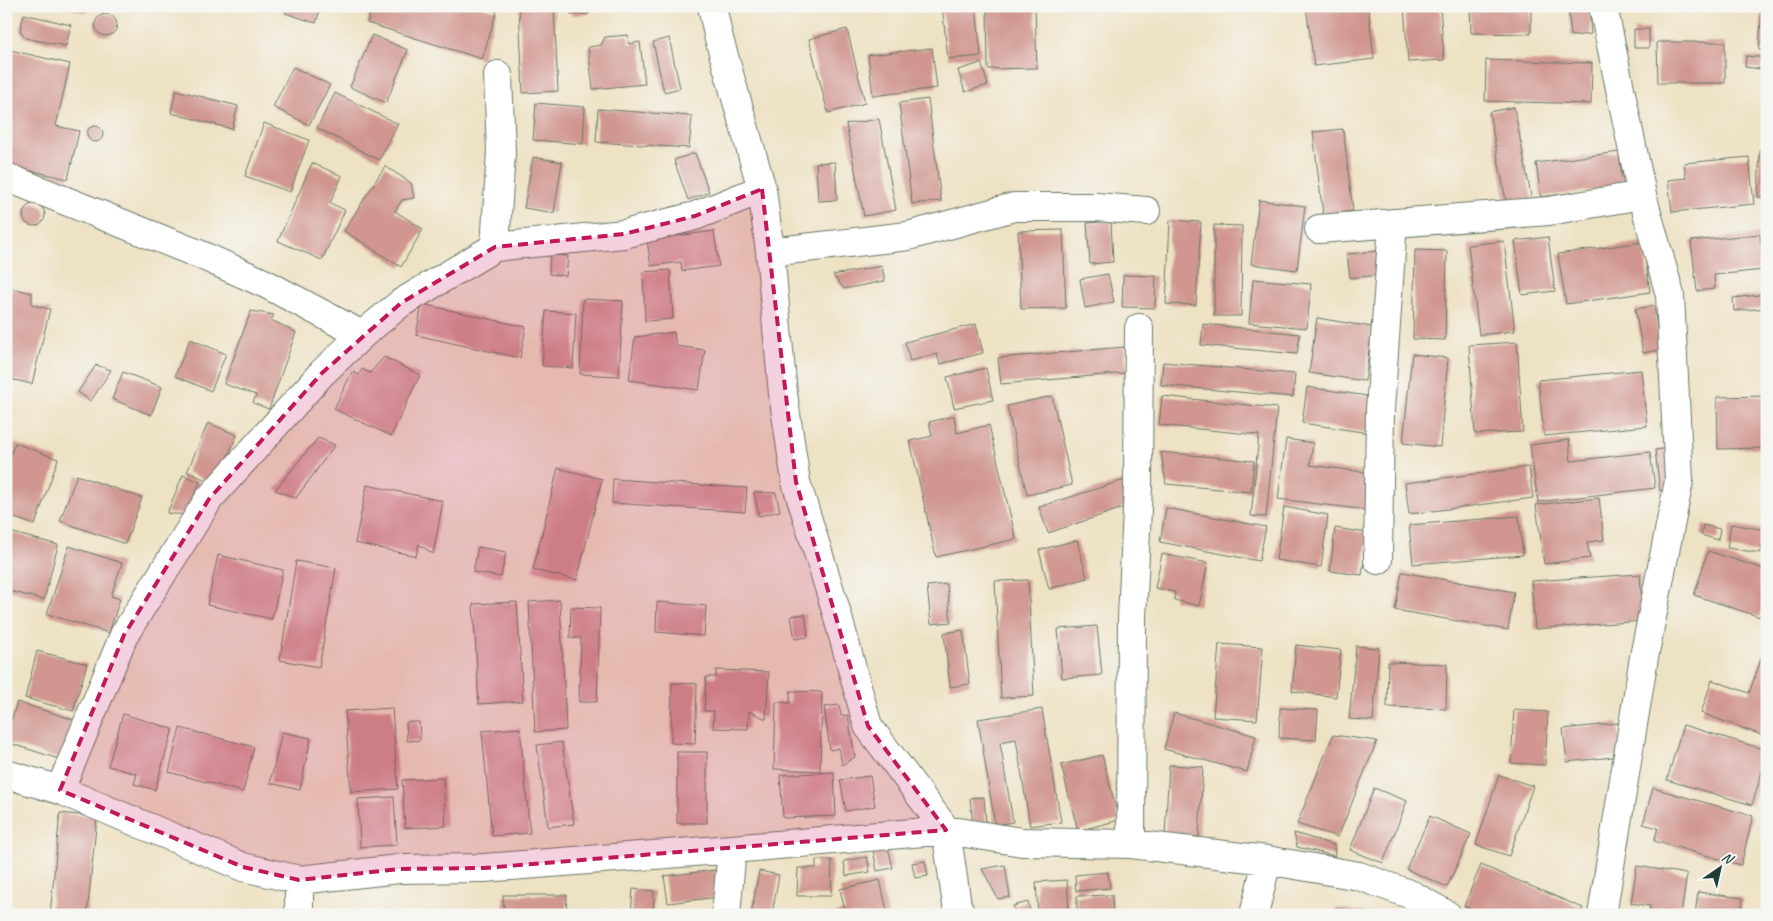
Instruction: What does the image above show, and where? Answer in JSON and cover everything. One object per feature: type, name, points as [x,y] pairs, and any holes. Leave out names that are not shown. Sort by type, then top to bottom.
[{"type":"street","points":[[712,6],[718,35],[762,190],[770,252],[783,394],[796,482],[835,607],[868,726],[946,830],[957,905],[961,915]]},
{"type":"street","points":[[718,35],[730,6]]},
{"type":"street","points":[[1602,915],[1644,657],[1679,481],[1670,295],[1642,195],[1603,6]]},
{"type":"street","points":[[495,247],[501,152],[498,75]]},
{"type":"street","points":[[6,177],[201,255],[266,284],[362,336]]},
{"type":"street","points":[[60,790],[124,635],[209,499],[322,373],[362,336],[401,303],[495,247],[624,234],[695,216],[762,190]]},
{"type":"street","points":[[1318,229],[1548,211],[1642,195]]},
{"type":"street","points":[[770,252],[908,236],[1014,207],[1096,207],[1146,211]]},
{"type":"street","points":[[1378,560],[1380,410],[1393,223]]},
{"type":"street","points":[[1131,844],[1132,618],[1138,487],[1139,328]]},
{"type":"street","points":[[6,774],[60,790],[243,867],[299,880],[399,869],[484,868],[946,830],[1022,842],[1131,844],[1267,860],[1359,876],[1412,895],[1447,915]]},
{"type":"street","points":[[726,915],[732,849]]},
{"type":"street","points":[[1254,915],[1267,860]]},
{"type":"street","points":[[298,915],[299,880]]},
{"type":"highlighted area","points":[[762,189],[796,482],[868,726],[946,830],[484,868],[399,869],[299,880],[243,867],[60,790],[124,635],[209,499],[322,373],[401,303],[495,247],[624,234],[695,216]]},
{"type":"building","points":[[62,6],[88,6],[86,13]]},
{"type":"building","points":[[287,6],[321,6],[316,23],[285,13]]},
{"type":"building","points":[[372,6],[480,6],[497,11],[482,59],[367,23]]},
{"type":"building","points":[[519,6],[554,6],[558,91],[523,93]]},
{"type":"building","points":[[571,6],[588,6],[589,14],[571,15]]},
{"type":"building","points":[[942,6],[976,6],[981,56],[948,59]]},
{"type":"building","points":[[987,6],[1035,6],[1037,68],[988,69]]},
{"type":"building","points":[[1306,6],[1368,6],[1374,59],[1314,66]]},
{"type":"building","points":[[1404,6],[1440,6],[1444,60],[1408,62]]},
{"type":"building","points":[[1470,6],[1531,6],[1531,34],[1471,33]]},
{"type":"building","points":[[1568,6],[1589,6],[1591,34],[1571,36]]},
{"type":"building","points":[[1762,6],[1767,6],[1767,51],[1759,50]]},
{"type":"building","points":[[24,14],[71,25],[66,46],[25,38],[20,31]]},
{"type":"building","points":[[106,14],[114,17],[117,25],[114,33],[106,36],[98,33],[95,25],[98,17]]},
{"type":"building","points":[[847,29],[865,103],[828,113],[809,39]]},
{"type":"building","points":[[1634,29],[1649,29],[1649,48],[1634,48]]},
{"type":"building","points":[[372,35],[408,50],[386,103],[350,87]]},
{"type":"building","points":[[628,35],[629,44],[640,42],[645,84],[593,89],[588,47],[601,45],[605,37]]},
{"type":"building","points":[[669,38],[680,88],[664,92],[653,42]]},
{"type":"building","points":[[1657,42],[1725,42],[1725,83],[1658,83]]},
{"type":"building","points":[[932,48],[937,88],[873,96],[868,55]]},
{"type":"building","points":[[6,49],[70,64],[56,126],[79,131],[68,179],[6,165]]},
{"type":"building","points":[[1746,56],[1767,58],[1767,70],[1745,67]]},
{"type":"building","points":[[1486,60],[1592,63],[1591,104],[1485,101]]},
{"type":"building","points":[[981,63],[988,85],[965,92],[958,70]]},
{"type":"building","points":[[293,67],[330,85],[309,125],[273,107]]},
{"type":"building","points":[[176,90],[238,106],[232,129],[171,113]]},
{"type":"building","points":[[335,93],[398,124],[379,160],[317,128]]},
{"type":"building","points":[[928,99],[941,201],[912,204],[899,103]]},
{"type":"building","points":[[536,103],[585,107],[583,144],[533,140]]},
{"type":"building","points":[[1514,107],[1532,201],[1507,206],[1489,112]]},
{"type":"building","points":[[598,109],[692,116],[689,148],[596,142]]},
{"type":"building","points":[[879,119],[896,210],[864,216],[846,124]]},
{"type":"building","points":[[264,123],[309,140],[290,192],[245,176]]},
{"type":"building","points":[[95,126],[103,134],[95,142],[87,134]]},
{"type":"building","points":[[1343,129],[1353,211],[1323,215],[1313,132]]},
{"type":"building","points":[[1760,150],[1767,150],[1767,197],[1758,197]]},
{"type":"building","points":[[1619,152],[1623,186],[1541,197],[1536,163]]},
{"type":"building","points":[[695,153],[709,192],[688,200],[674,160]]},
{"type":"building","points":[[533,157],[562,162],[554,213],[524,208]]},
{"type":"building","points":[[1749,157],[1754,204],[1672,212],[1668,180],[1686,178],[1684,163]]},
{"type":"building","points":[[835,162],[837,200],[818,201],[816,163]]},
{"type":"building","points":[[312,163],[342,176],[330,203],[345,210],[322,260],[278,241]]},
{"type":"building","points":[[385,166],[411,183],[414,198],[402,200],[395,211],[423,229],[401,267],[344,231]]},
{"type":"building","points":[[1259,200],[1305,206],[1297,270],[1251,264]]},
{"type":"building","points":[[34,204],[42,207],[45,215],[42,223],[34,226],[26,223],[23,215],[26,207]]},
{"type":"building","points":[[1170,220],[1201,222],[1196,305],[1166,304]]},
{"type":"building","points":[[1111,221],[1113,262],[1090,264],[1087,223]]},
{"type":"building","points":[[1214,225],[1242,226],[1241,316],[1214,316]]},
{"type":"building","points":[[1063,230],[1066,308],[1021,309],[1018,231]]},
{"type":"building","points":[[714,231],[719,266],[682,271],[681,262],[651,266],[647,240]]},
{"type":"building","points":[[1760,234],[1764,270],[1714,275],[1715,289],[1697,291],[1691,241]]},
{"type":"building","points":[[1548,237],[1555,291],[1522,295],[1515,241]]},
{"type":"building","points":[[1504,241],[1515,331],[1479,335],[1468,245]]},
{"type":"building","points":[[1643,242],[1650,292],[1566,304],[1558,254]]},
{"type":"building","points":[[1415,250],[1447,251],[1445,340],[1413,339]]},
{"type":"building","points":[[1378,251],[1380,275],[1350,278],[1347,254]]},
{"type":"building","points":[[550,255],[568,256],[566,276],[549,274]]},
{"type":"building","points":[[882,266],[885,281],[844,289],[833,275]]},
{"type":"building","points":[[670,270],[673,319],[645,321],[643,272]]},
{"type":"building","points":[[1108,274],[1114,302],[1085,308],[1080,279]]},
{"type":"building","points":[[1123,275],[1156,276],[1155,308],[1122,307]]},
{"type":"building","points":[[1253,279],[1311,284],[1307,328],[1249,323]]},
{"type":"building","points":[[8,287],[32,293],[32,305],[50,309],[32,384],[6,378],[6,295]]},
{"type":"building","points":[[1767,294],[1767,308],[1734,311],[1733,298]]},
{"type":"building","points":[[583,299],[623,301],[619,376],[580,374]]},
{"type":"building","points":[[422,304],[526,327],[520,358],[416,335]]},
{"type":"building","points":[[1654,306],[1660,350],[1643,353],[1635,309]]},
{"type":"building","points":[[251,311],[274,315],[271,320],[296,332],[269,409],[253,403],[256,395],[224,384]]},
{"type":"building","points":[[546,311],[576,313],[573,368],[542,366]]},
{"type":"building","points":[[1317,318],[1372,327],[1365,381],[1309,373]]},
{"type":"building","points":[[976,324],[983,353],[940,364],[937,354],[910,361],[905,342]]},
{"type":"building","points":[[1203,324],[1300,334],[1297,354],[1201,345]]},
{"type":"building","points":[[674,332],[676,346],[705,350],[699,390],[629,380],[635,337]]},
{"type":"building","points":[[190,339],[226,354],[211,391],[175,376]]},
{"type":"building","points":[[1517,342],[1523,432],[1475,434],[1469,345]]},
{"type":"building","points":[[1124,347],[1127,373],[1001,384],[998,358]]},
{"type":"building","points":[[1412,354],[1448,358],[1440,447],[1403,443]]},
{"type":"building","points":[[384,357],[420,375],[391,436],[334,409],[352,372],[359,375],[362,369],[370,373]]},
{"type":"building","points":[[1163,362],[1295,374],[1293,397],[1161,385]]},
{"type":"building","points":[[96,365],[111,370],[91,401],[78,392]]},
{"type":"building","points":[[986,368],[993,400],[954,408],[947,377]]},
{"type":"building","points":[[1641,370],[1647,426],[1544,436],[1538,380]]},
{"type":"building","points":[[123,372],[162,387],[151,415],[112,399]]},
{"type":"building","points":[[1307,387],[1374,397],[1369,433],[1302,423]]},
{"type":"building","points":[[1052,396],[1072,485],[1027,495],[1007,406]]},
{"type":"building","points":[[1162,396],[1277,408],[1266,517],[1251,516],[1259,435],[1159,425]]},
{"type":"building","points":[[1767,396],[1767,448],[1718,449],[1717,397]]},
{"type":"building","points":[[954,416],[957,433],[989,425],[1016,539],[936,557],[910,441],[932,436],[929,422]]},
{"type":"building","points":[[208,423],[237,435],[216,484],[187,472]]},
{"type":"building","points":[[318,438],[335,445],[296,498],[275,490]]},
{"type":"building","points":[[1286,439],[1313,443],[1310,465],[1372,473],[1367,510],[1278,499]]},
{"type":"building","points":[[1569,440],[1571,461],[1650,452],[1655,488],[1538,502],[1530,445]]},
{"type":"building","points":[[15,443],[58,459],[35,525],[6,515],[6,467]]},
{"type":"building","points":[[1669,448],[1674,489],[1660,491],[1655,450]]},
{"type":"building","points":[[1161,452],[1254,461],[1251,492],[1166,484]]},
{"type":"building","points":[[1529,467],[1533,498],[1409,514],[1405,483]]},
{"type":"building","points":[[558,468],[602,479],[577,580],[533,570]]},
{"type":"building","points":[[77,475],[142,498],[125,544],[60,521]]},
{"type":"building","points":[[183,475],[200,482],[186,515],[167,513]]},
{"type":"building","points":[[613,479],[747,488],[745,512],[612,503]]},
{"type":"building","points":[[1124,480],[1132,505],[1048,533],[1039,507]]},
{"type":"building","points":[[367,485],[443,501],[433,554],[419,544],[416,556],[355,543]]},
{"type":"building","points":[[754,492],[776,493],[780,511],[759,516]]},
{"type":"building","points":[[1599,498],[1604,540],[1587,542],[1590,558],[1544,564],[1536,505]]},
{"type":"building","points":[[1284,507],[1328,515],[1321,567],[1276,560]]},
{"type":"building","points":[[1166,508],[1266,527],[1259,561],[1160,542]]},
{"type":"building","points":[[1519,516],[1523,555],[1413,564],[1409,525]]},
{"type":"building","points":[[1731,524],[1765,530],[1761,553],[1727,548]]},
{"type":"building","points":[[1703,525],[1720,529],[1718,540],[1701,535]]},
{"type":"building","points":[[1335,528],[1368,533],[1362,575],[1330,571]]},
{"type":"building","points":[[6,531],[58,545],[44,600],[6,590]]},
{"type":"building","points":[[1077,540],[1087,578],[1049,589],[1039,550]]},
{"type":"building","points":[[69,546],[122,563],[111,596],[120,599],[109,633],[47,614]]},
{"type":"building","points":[[478,547],[506,552],[501,577],[473,572]]},
{"type":"building","points":[[1708,551],[1767,570],[1767,596],[1760,617],[1694,595]]},
{"type":"building","points":[[1162,554],[1208,563],[1199,606],[1174,600],[1175,592],[1155,588]]},
{"type":"building","points":[[218,555],[283,570],[272,619],[207,605]]},
{"type":"building","points":[[296,561],[336,568],[319,667],[280,660]]},
{"type":"building","points":[[1402,572],[1514,592],[1508,630],[1395,610]]},
{"type":"building","points":[[1640,574],[1643,621],[1535,629],[1531,581]]},
{"type":"building","points":[[1028,580],[1034,696],[1001,698],[995,581]]},
{"type":"building","points":[[947,584],[951,622],[931,624],[927,586]]},
{"type":"building","points":[[560,600],[566,730],[535,732],[529,602]]},
{"type":"building","points":[[517,602],[523,701],[479,704],[473,604]]},
{"type":"building","points":[[657,602],[706,606],[704,636],[656,632]]},
{"type":"building","points":[[571,607],[600,608],[597,702],[579,702],[581,638],[570,638]]},
{"type":"building","points":[[805,614],[808,637],[795,639],[791,616]]},
{"type":"building","points":[[1097,626],[1102,675],[1062,678],[1058,629]]},
{"type":"building","points":[[963,630],[970,684],[950,687],[944,633]]},
{"type":"building","points":[[1219,644],[1263,647],[1257,720],[1213,717]]},
{"type":"building","points":[[1296,645],[1341,650],[1336,697],[1292,691]]},
{"type":"building","points":[[1356,646],[1379,648],[1373,721],[1349,719]]},
{"type":"building","points":[[37,651],[87,664],[73,711],[25,698]]},
{"type":"building","points":[[1763,654],[1767,655],[1767,737],[1701,713],[1712,680],[1749,693]]},
{"type":"building","points":[[1388,662],[1447,664],[1446,709],[1387,707]]},
{"type":"building","points":[[716,670],[769,672],[766,719],[749,711],[748,729],[713,728],[714,711],[704,711],[706,677],[716,677]]},
{"type":"building","points":[[672,683],[697,684],[695,744],[671,743]]},
{"type":"building","points":[[790,691],[822,692],[820,771],[774,769],[776,702],[790,703]]},
{"type":"building","points":[[17,702],[78,721],[65,761],[6,742]]},
{"type":"building","points":[[839,705],[841,716],[848,715],[855,757],[842,765],[839,748],[830,750],[824,707]]},
{"type":"building","points":[[392,708],[398,789],[351,792],[345,711]]},
{"type":"building","points":[[1280,708],[1318,710],[1316,740],[1279,738]]},
{"type":"building","points":[[1042,709],[1061,822],[1030,826],[1016,739],[1000,742],[1013,822],[995,825],[978,719]]},
{"type":"building","points":[[1514,710],[1548,712],[1545,765],[1511,763]]},
{"type":"building","points":[[1174,713],[1256,736],[1247,772],[1164,749]]},
{"type":"building","points":[[123,714],[173,729],[155,790],[134,784],[137,774],[108,766]]},
{"type":"building","points":[[406,722],[419,722],[420,740],[407,741]]},
{"type":"building","points":[[1618,723],[1622,756],[1567,762],[1563,729]]},
{"type":"building","points":[[1683,725],[1767,750],[1752,805],[1667,780]]},
{"type":"building","points":[[180,728],[254,747],[243,792],[169,772]]},
{"type":"building","points":[[520,728],[530,833],[492,836],[482,731]]},
{"type":"building","points":[[282,732],[311,738],[300,790],[270,783]]},
{"type":"building","points":[[1333,735],[1377,741],[1338,837],[1297,824]]},
{"type":"building","points":[[562,742],[574,824],[548,827],[537,745]]},
{"type":"building","points":[[677,752],[707,752],[707,823],[677,823]]},
{"type":"building","points":[[1102,755],[1119,820],[1078,831],[1061,765]]},
{"type":"building","points":[[1169,765],[1203,767],[1199,837],[1165,835]]},
{"type":"building","points":[[834,772],[836,816],[783,818],[780,775]]},
{"type":"building","points":[[1499,775],[1533,786],[1509,856],[1476,845]]},
{"type":"building","points":[[870,776],[875,806],[846,811],[840,780]]},
{"type":"building","points":[[443,778],[446,826],[405,828],[402,780]]},
{"type":"building","points":[[1374,788],[1407,801],[1383,863],[1350,850]]},
{"type":"building","points":[[1653,788],[1753,816],[1741,865],[1654,841],[1658,828],[1643,824]]},
{"type":"building","points":[[394,797],[397,845],[360,847],[358,799]]},
{"type":"building","points":[[984,797],[986,823],[973,825],[970,798]]},
{"type":"building","points":[[60,813],[97,817],[87,915],[50,915]]},
{"type":"building","points":[[1430,816],[1471,834],[1447,887],[1406,869]]},
{"type":"building","points":[[1294,833],[1334,845],[1335,856],[1297,847]]},
{"type":"building","points":[[888,847],[893,868],[877,871],[873,850]]},
{"type":"building","points":[[867,857],[870,872],[846,876],[844,861]]},
{"type":"building","points":[[816,860],[832,860],[831,896],[797,896],[798,868],[816,868]]},
{"type":"building","points":[[925,861],[928,876],[915,878],[912,863]]},
{"type":"building","points":[[1005,865],[1010,897],[998,899],[982,869]]},
{"type":"building","points":[[1481,865],[1583,908],[1580,915],[1484,915],[1464,906]]},
{"type":"building","points":[[1637,866],[1687,874],[1681,915],[1649,915],[1650,906],[1631,903]]},
{"type":"building","points":[[715,870],[719,897],[668,903],[664,876]]},
{"type":"building","points":[[759,871],[779,875],[772,915],[751,915]]},
{"type":"building","points":[[1108,872],[1110,888],[1076,891],[1075,875]]},
{"type":"building","points":[[880,880],[888,915],[835,915],[835,913],[845,911],[840,889]]},
{"type":"building","points":[[1067,880],[1069,912],[1038,914],[1036,882]]},
{"type":"building","points":[[633,889],[654,891],[653,915],[631,915]]},
{"type":"building","points":[[1698,892],[1743,898],[1741,915],[1695,915]]},
{"type":"building","points":[[503,895],[567,895],[566,914],[504,913]]},
{"type":"building","points":[[1112,895],[1113,915],[1077,915],[1077,896]]},
{"type":"building","points":[[1028,902],[1031,915],[1015,915],[1013,906]]},
{"type":"building","points":[[1336,908],[1375,914],[1375,915],[1335,915]]}]
